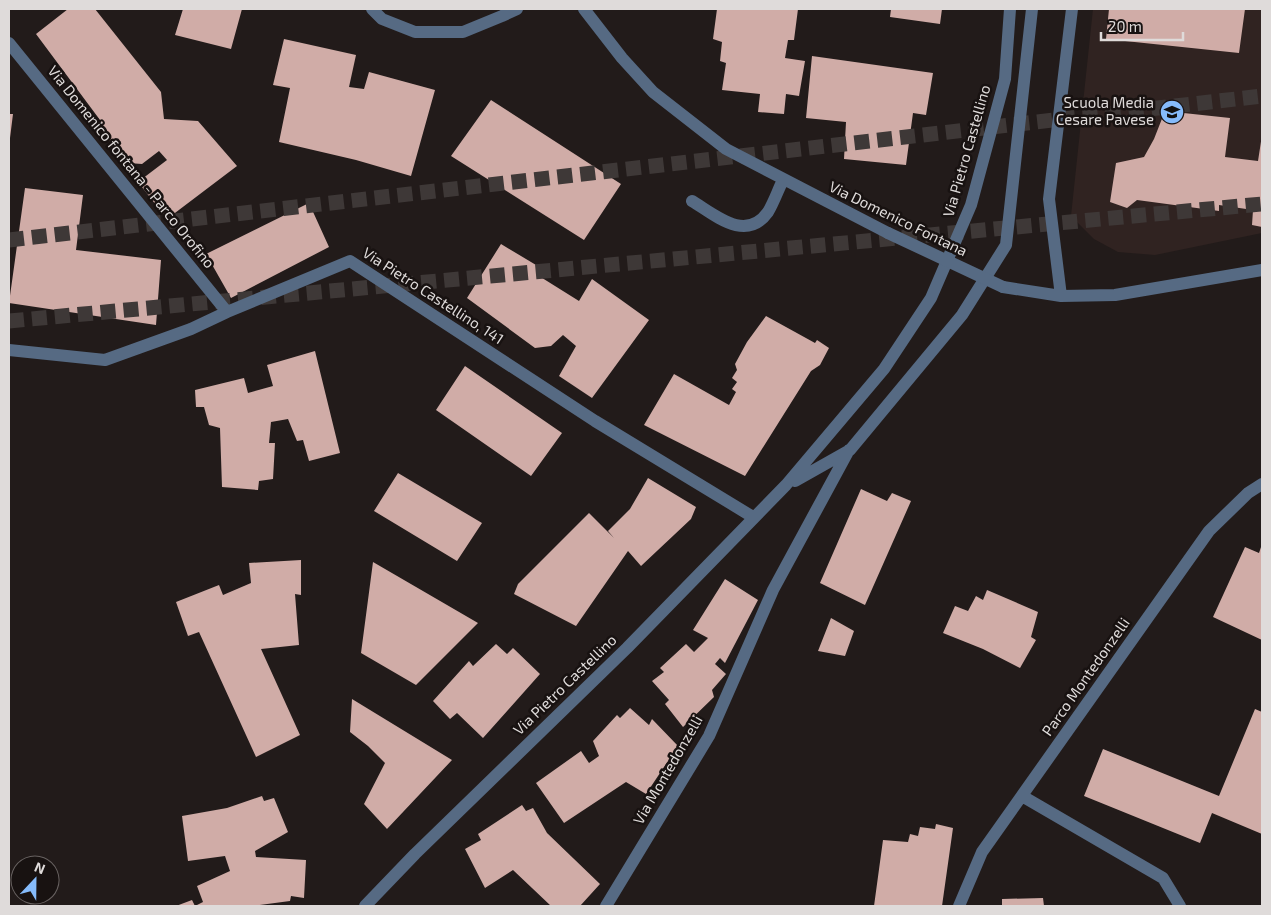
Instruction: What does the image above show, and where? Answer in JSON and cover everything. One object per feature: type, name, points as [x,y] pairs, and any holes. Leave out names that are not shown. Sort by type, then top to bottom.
[{"type":"street","points":[[372,9],[382,19],[415,32],[463,32],[516,9]]},
{"type":"street","name":"Via Domenico Fontana","points":[[584,9],[622,58],[653,92],[726,149],[888,233],[1003,287],[1061,296],[1115,295],[1262,270]]},
{"type":"street","name":"Via Pietro Castellino","points":[[365,906],[415,854],[627,648],[753,517],[786,486],[884,369],[931,298],[971,205],[1005,79],[1010,9]]},
{"type":"street","name":"Via Pietro Castellino","points":[[773,590],[850,450],[962,315],[1006,245],[1032,9]]},
{"type":"street","points":[[1061,296],[1049,199],[1072,9]]},
{"type":"street","name":"Via Domenico fontana - Parco Orofino","points":[[9,43],[227,312]]},
{"type":"street","points":[[692,201],[725,222],[744,227],[761,220],[769,210],[783,180]]},
{"type":"street","name":"Via Pietro Castellino, 141","points":[[9,350],[104,360],[191,329],[350,261],[595,421],[753,517]]},
{"type":"street","name":"Via Pietro Castellino","points":[[786,486],[850,450]]},
{"type":"street","name":"Parco Montedonzelli","points":[[959,906],[982,852],[1209,531],[1248,493],[1262,484]]},
{"type":"street","name":"Via Montedonzelli","points":[[606,906],[709,736],[773,590]]},
{"type":"street","points":[[1022,796],[1163,878],[1180,906]]},
{"type":"shaded area","name":"Scuola Media Cesare Pavese","points":[[1093,9],[1262,9],[1262,233],[1155,255],[1118,252],[1094,239],[1071,216]]},
{"type":"building","points":[[68,9],[95,9],[161,92],[164,119],[198,121],[237,166],[167,219],[138,182],[167,160],[159,151],[142,164],[128,163],[103,133],[103,124],[36,34]]},
{"type":"building","points":[[183,9],[242,9],[231,49],[175,35]]},
{"type":"building","points":[[717,9],[798,9],[794,40],[788,40],[785,58],[805,61],[799,96],[786,94],[784,114],[758,112],[760,94],[722,90],[726,63],[720,61],[722,42],[713,39]]},
{"type":"building","points":[[891,9],[942,9],[940,24],[890,17]]},
{"type":"building","points":[[1109,9],[1245,9],[1239,53],[1106,39]]},
{"type":"building","points":[[284,39],[356,55],[349,87],[364,89],[369,72],[435,90],[411,176],[356,160],[279,142],[290,88],[273,85]]},
{"type":"building","points":[[812,56],[933,73],[926,115],[913,113],[906,165],[844,159],[846,122],[806,118]]},
{"type":"building","points":[[491,100],[621,184],[584,240],[451,156]]},
{"type":"building","points":[[1165,111],[1230,118],[1225,157],[1258,161],[1262,135],[1262,227],[1252,225],[1253,210],[1219,205],[1219,211],[1137,200],[1127,208],[1110,202],[1116,163],[1144,157],[1154,139]]},
{"type":"building","points":[[9,114],[13,114],[10,138],[9,138]]},
{"type":"building","points":[[25,188],[83,195],[76,250],[161,260],[156,325],[9,303]]},
{"type":"building","points":[[309,203],[329,247],[231,298],[206,254]]},
{"type":"building","points":[[501,244],[541,268],[539,276],[579,301],[592,279],[649,320],[592,398],[559,376],[576,346],[563,335],[551,346],[535,348],[467,298]]},
{"type":"building","points":[[766,316],[815,343],[817,340],[829,348],[820,365],[811,371],[745,476],[644,425],[674,374],[729,405],[736,392],[732,389],[737,382],[732,378],[737,370],[735,364],[747,342]]},
{"type":"building","points":[[315,351],[340,453],[309,461],[303,440],[297,441],[288,419],[271,422],[269,443],[275,443],[273,479],[259,481],[258,490],[222,487],[220,428],[209,425],[204,407],[196,407],[195,390],[244,378],[248,393],[273,386],[267,365]]},
{"type":"building","points":[[465,366],[562,433],[531,476],[436,410]]},
{"type":"building","points":[[398,473],[482,523],[457,561],[374,511]]},
{"type":"building","points":[[648,478],[696,507],[691,519],[641,566],[628,551],[576,626],[514,594],[518,584],[589,513],[614,538],[608,531],[630,509]]},
{"type":"building","points":[[861,489],[887,501],[892,493],[911,501],[865,605],[820,583]]},
{"type":"building","points":[[1262,544],[1262,640],[1213,617],[1245,547],[1259,553]]},
{"type":"building","points":[[301,560],[301,595],[295,594],[299,645],[261,649],[300,735],[256,757],[199,632],[188,636],[176,602],[219,585],[223,595],[251,583],[249,563]]},
{"type":"building","points":[[373,562],[478,623],[416,685],[361,653]]},
{"type":"building","points":[[725,579],[758,600],[725,663],[720,658],[715,664],[726,674],[712,690],[714,697],[683,727],[665,704],[669,700],[652,681],[664,672],[660,668],[686,644],[694,652],[708,638],[693,630]]},
{"type":"building","points":[[987,590],[1038,612],[1031,637],[1036,640],[1020,668],[983,649],[943,633],[955,606],[968,611],[976,596],[983,600]]},
{"type":"building","points":[[831,618],[854,631],[845,656],[818,651]]},
{"type":"building","points":[[496,644],[507,654],[513,648],[540,674],[483,738],[457,713],[450,719],[433,701],[469,661],[473,666]]},
{"type":"building","points":[[352,699],[452,760],[387,829],[364,804],[385,763],[350,732]]},
{"type":"building","points":[[630,708],[649,725],[652,719],[678,746],[646,794],[626,782],[564,823],[536,783],[581,751],[589,763],[599,756],[593,741],[617,715],[620,718]]},
{"type":"building","points":[[1255,709],[1262,712],[1262,834],[1212,813],[1200,843],[1084,796],[1103,749],[1219,796]]},
{"type":"building","points":[[262,796],[264,801],[274,798],[288,832],[255,851],[256,857],[306,860],[304,898],[291,896],[290,901],[253,906],[195,906],[203,902],[197,886],[230,871],[225,856],[188,861],[182,816],[227,808]]},
{"type":"building","points":[[522,805],[526,811],[533,808],[547,833],[600,884],[580,906],[551,906],[513,870],[485,888],[465,849],[481,840],[478,834]]},
{"type":"building","points":[[936,824],[953,828],[942,906],[874,906],[883,840],[908,842],[910,834],[918,836],[920,827],[935,829]]},
{"type":"building","points":[[1043,898],[1044,906],[1002,906],[1002,899]]},
{"type":"building","points":[[192,900],[195,906],[176,906]]},
{"type":"tunnel","points":[[9,240],[1262,96]]},
{"type":"tunnel","points":[[9,321],[1262,204]]},
{"type":"place","name":"Scuola Media Cesare Pavese","points":[[1172,112]]}]
